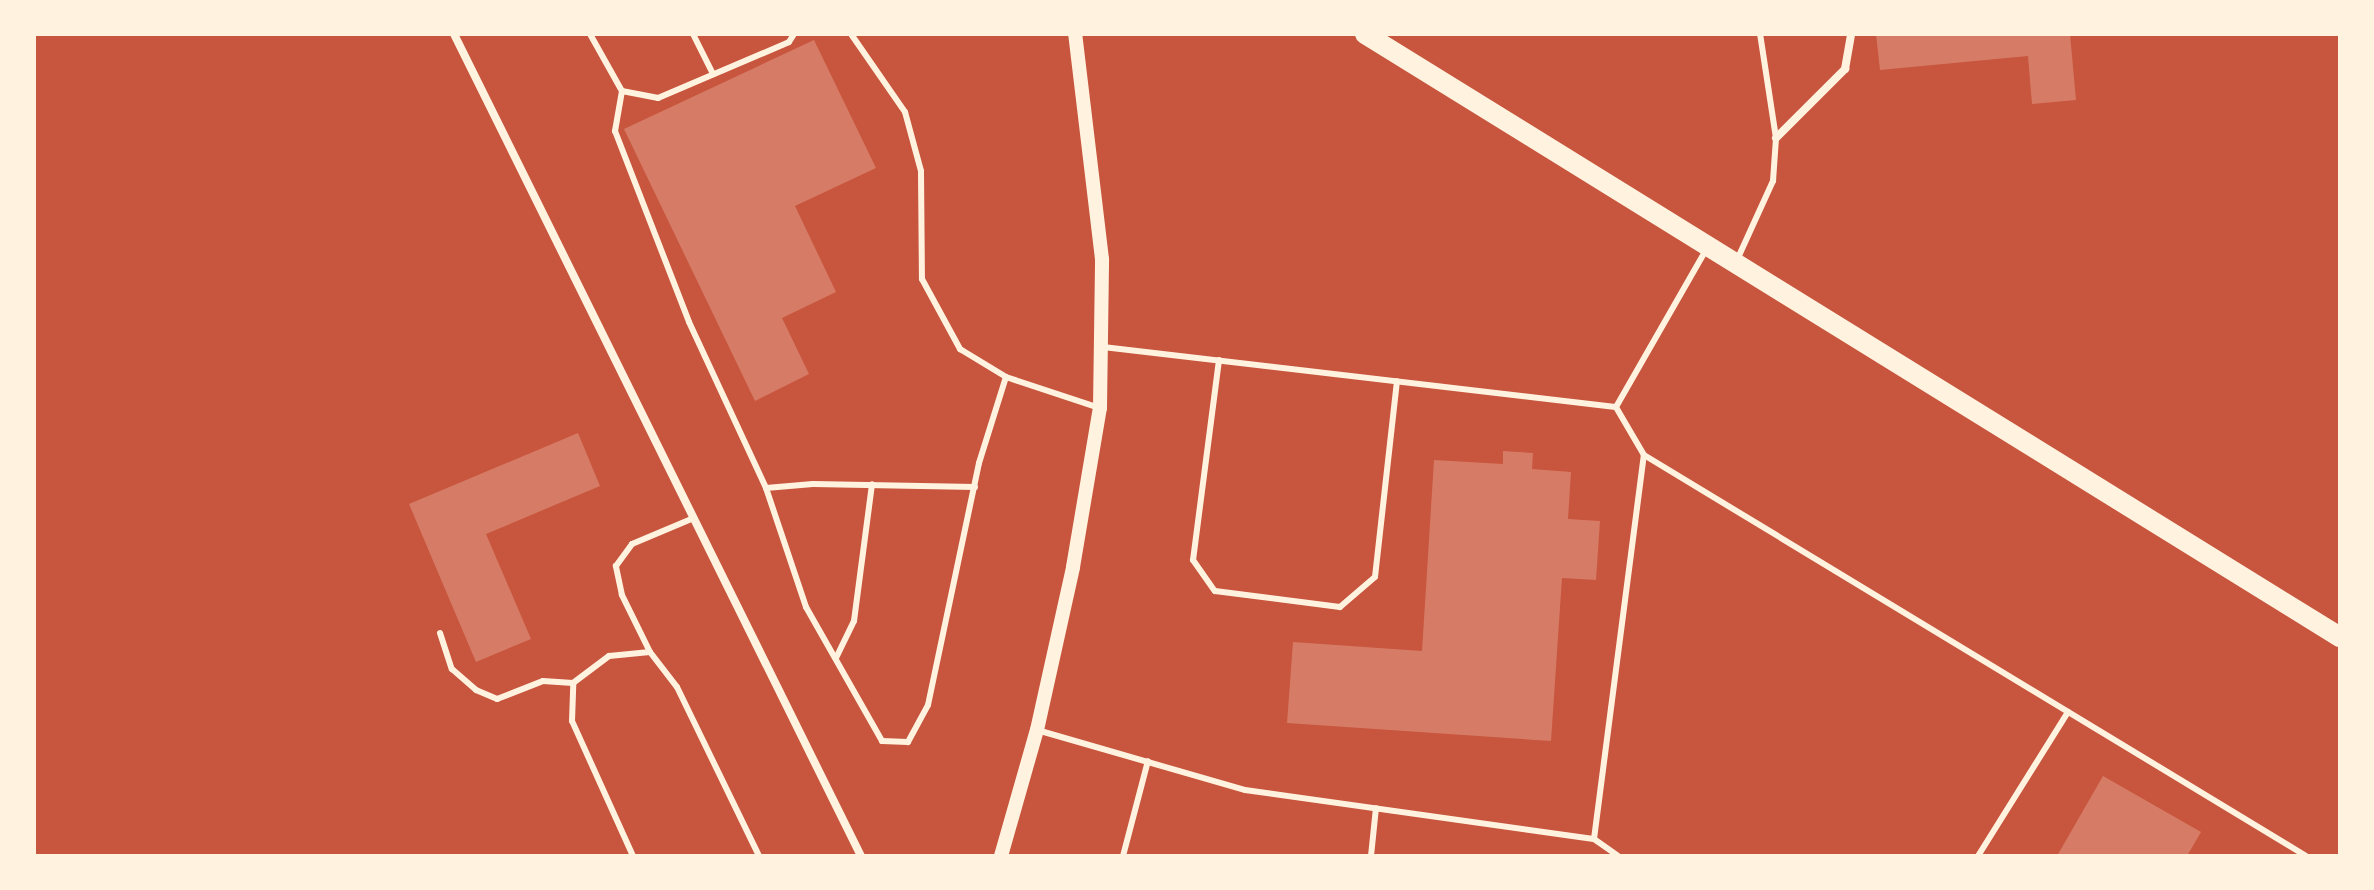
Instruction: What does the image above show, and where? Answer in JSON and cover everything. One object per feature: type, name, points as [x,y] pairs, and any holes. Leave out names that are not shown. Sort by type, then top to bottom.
[{"type":"main road","points":[[1365,34],[2340,637]]},
{"type":"street","points":[[454,34],[861,856]]},
{"type":"street","points":[[1001,856],[1037,730],[1073,567],[1100,408],[1102,259],[1075,34]]},
{"type":"street","points":[[1776,138],[1845,69],[1851,34]]},
{"type":"lane","points":[[590,34],[622,91],[615,131],[689,322],[766,488],[806,607],[882,741],[908,742],[928,705],[975,487],[1006,377]]},
{"type":"lane","points":[[693,34],[713,74]]},
{"type":"lane","points":[[622,91],[658,98],[789,42],[794,34]]},
{"type":"lane","points":[[851,34],[905,112],[921,171],[922,279],[960,349],[1006,377],[1100,408]]},
{"type":"lane","points":[[1736,262],[1773,181],[1776,138],[1760,34]]},
{"type":"lane","points":[[1616,407],[1709,245]]},
{"type":"lane","points":[[1103,347],[1616,407]]},
{"type":"lane","points":[[1219,360],[1193,560],[1215,591],[1340,607],[1375,577],[1397,381]]},
{"type":"lane","points":[[1616,407],[1644,455],[2306,856]]},
{"type":"lane","points":[[1594,839],[1644,455]]},
{"type":"lane","points":[[766,488],[872,484],[975,487]]},
{"type":"lane","points":[[836,658],[854,621],[872,484]]},
{"type":"lane","points":[[694,518],[632,544],[616,566],[622,595],[650,652],[677,687],[759,856]]},
{"type":"lane","points":[[440,633],[452,669],[476,690],[497,699],[543,681],[573,683],[609,656],[650,652]]},
{"type":"lane","points":[[573,683],[572,721],[633,856]]},
{"type":"lane","points":[[1978,856],[2068,712]]},
{"type":"lane","points":[[1037,730],[1245,790],[1594,839],[1618,856]]},
{"type":"lane","points":[[1123,856],[1148,761]]},
{"type":"lane","points":[[1371,856],[1376,808]]},
{"type":"building","points":[[1876,34],[2070,34],[2076,100],[2032,104],[2028,56],[1880,70]]},
{"type":"building","points":[[814,40],[876,168],[795,206],[836,292],[782,318],[809,374],[755,401],[624,129]]},
{"type":"building","points":[[578,433],[600,486],[486,534],[531,639],[476,662],[409,504]]},
{"type":"building","points":[[1503,451],[1533,453],[1532,469],[1571,472],[1568,519],[1600,521],[1596,580],[1562,578],[1551,741],[1287,723],[1293,642],[1422,651],[1434,460],[1503,464]]},
{"type":"building","points":[[2103,776],[2201,832],[2187,856],[2057,856]]}]
